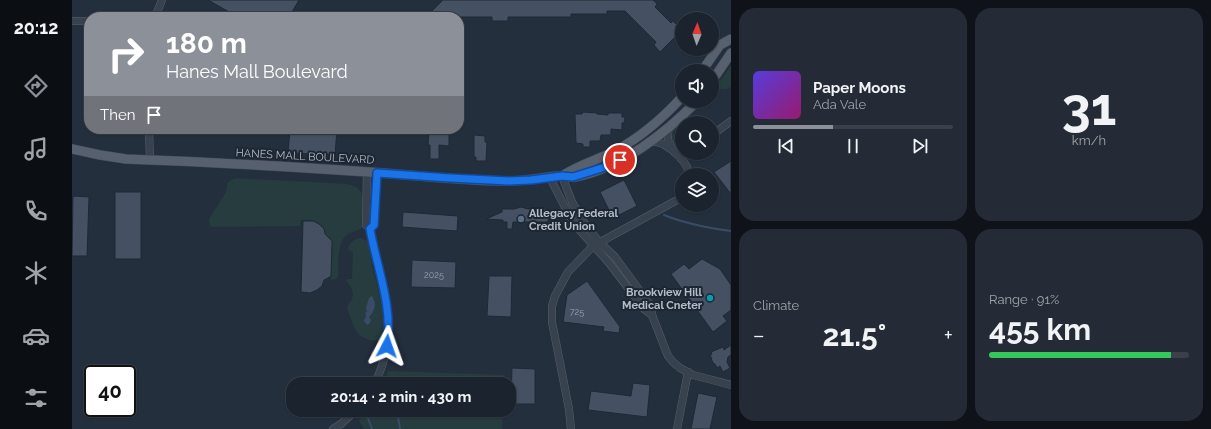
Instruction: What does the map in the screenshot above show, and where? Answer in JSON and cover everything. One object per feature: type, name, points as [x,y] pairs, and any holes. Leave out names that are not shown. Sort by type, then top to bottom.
[{"type":"main road","points":[[707,64],[720,45],[731,39]]},
{"type":"main road","points":[[719,71],[731,53]]},
{"type":"main road","name":"HANES MALL BOULEVARD","points":[[562,176],[572,169],[616,150],[641,135],[657,123],[675,104]]},
{"type":"main road","name":"HANES MALL BOULEVARD","points":[[72,149],[100,155],[150,160],[450,178],[509,181],[562,176],[573,177],[605,167],[636,151],[667,129],[689,108]]},
{"type":"street","points":[[157,12],[162,0]]},
{"type":"street","points":[[72,21],[84,21]]},
{"type":"street","points":[[719,130],[731,121]]},
{"type":"street","points":[[667,129],[668,140],[674,152]]},
{"type":"street","points":[[149,134],[150,160]]},
{"type":"street","points":[[650,141],[662,144],[674,152]]},
{"type":"street","points":[[366,172],[366,225],[370,229],[388,313],[389,328],[386,355],[377,377]]},
{"type":"street","points":[[370,229],[374,225],[377,173]]},
{"type":"street","points":[[562,176],[572,202],[596,244],[644,309],[652,315],[668,356],[680,368],[693,375],[731,385]]},
{"type":"street","points":[[550,178],[573,221],[587,239],[596,244]]},
{"type":"street","points":[[571,429],[569,410],[552,322],[552,306],[554,296],[568,272],[596,244],[675,201]]},
{"type":"street","points":[[677,429],[688,372]]},
{"type":"street","points":[[333,429],[348,417]]},
{"type":"green space","points":[[731,66],[731,87],[719,89],[719,82]]},
{"type":"green space","points":[[695,108],[699,108],[690,116],[686,116]]},
{"type":"green space","points":[[675,126],[673,133],[675,145],[671,139],[671,130]]},
{"type":"green space","points":[[235,178],[347,184],[360,190],[363,197],[363,227],[348,234],[344,238],[340,247],[338,276],[336,279],[331,280],[332,241],[328,236],[326,236],[323,227],[317,222],[301,220],[300,226],[210,226],[209,219],[226,192],[228,182]]},
{"type":"green space","points":[[361,238],[367,241],[369,245],[372,266],[382,304],[384,316],[383,338],[379,341],[360,336],[355,329],[347,306],[353,296],[351,287],[346,281],[347,279],[352,279],[353,252],[348,250],[349,245],[356,239]]},
{"type":"green space","points":[[388,371],[504,375],[504,377],[386,377]]},
{"type":"green space","points":[[362,417],[503,417],[502,429],[364,429],[359,421]]},
{"type":"water","points":[[372,296],[375,307],[369,317],[371,320],[370,323],[367,325],[364,321],[366,316],[365,313],[367,312],[366,308],[369,298]]},
{"type":"building","points":[[208,0],[299,0],[292,12],[229,12]]},
{"type":"building","points":[[443,0],[653,0],[657,4],[655,7],[671,23],[673,21],[675,23],[675,37],[660,52],[654,45],[656,42],[625,11],[607,11],[607,14],[571,14],[571,17],[508,17],[508,21],[492,21],[492,17],[464,17],[464,12],[431,12]]},
{"type":"building","points":[[583,112],[608,115],[608,113],[622,113],[622,117],[625,117],[624,123],[622,123],[622,130],[611,129],[611,135],[601,135],[600,141],[590,141],[590,147],[583,147],[583,144],[576,143],[575,114],[582,114]]},
{"type":"building","points":[[290,134],[337,134],[335,155],[288,153]]},
{"type":"building","points":[[429,134],[449,134],[449,146],[439,145],[439,159],[430,159],[430,145],[428,145]]},
{"type":"building","points":[[474,135],[485,136],[485,142],[487,142],[486,161],[476,161],[476,157],[474,157]]},
{"type":"building","points":[[731,161],[731,194],[719,178],[719,169]]},
{"type":"building","points":[[624,180],[637,206],[613,218],[600,192]]},
{"type":"building","points":[[115,192],[141,192],[141,259],[115,259]]},
{"type":"building","points":[[73,196],[89,197],[87,256],[72,256]]},
{"type":"building","name":"Allegacy Federal Credit Union","points":[[521,207],[528,209],[539,207],[548,209],[553,219],[548,220],[548,222],[513,222],[512,229],[507,229],[507,222],[503,222],[503,220],[486,219],[502,212],[502,209],[514,209]]},
{"type":"building","points":[[403,212],[458,216],[457,231],[402,227]]},
{"type":"building","points":[[303,221],[313,221],[319,224],[324,229],[325,234],[332,241],[331,276],[324,280],[322,286],[310,293],[301,292]]},
{"type":"building","name":"Brookview Hill Medical Cneter","points":[[702,259],[720,269],[731,285],[731,310],[723,316],[727,321],[713,332],[671,274],[684,264],[689,269]]},
{"type":"building","points":[[412,260],[456,262],[455,288],[411,287]]},
{"type":"building","points":[[489,276],[512,276],[511,317],[487,316]]},
{"type":"building","points":[[587,281],[620,327],[619,333],[603,331],[604,327],[563,322],[567,295]]},
{"type":"building","points":[[731,345],[731,355],[728,357],[727,362],[730,368],[723,372],[720,366],[717,368],[710,355],[712,354],[711,352],[723,347],[724,350]]},
{"type":"building","points":[[512,368],[535,369],[535,404],[516,404],[516,377],[512,377]]},
{"type":"building","points":[[633,383],[650,385],[647,417],[588,410],[591,391],[631,396]]},
{"type":"building","points":[[698,393],[717,397],[710,429],[691,429]]},
{"type":"waterway","points":[[664,215],[697,225],[731,231]]},
{"type":"waterway","points":[[368,417],[372,429]]},
{"type":"waterway","points":[[398,417],[400,429]]},
{"type":"place","name":"Allegacy Federal Credit Union","points":[[521,219]]},
{"type":"place","name":"Brookview Hill Medical Cneter","points":[[710,298]]},
{"type":"route","points":[[387,346],[389,328],[388,313],[370,229],[374,225],[377,173],[509,181],[531,180],[562,176],[573,177],[589,173],[620,160]]}]
